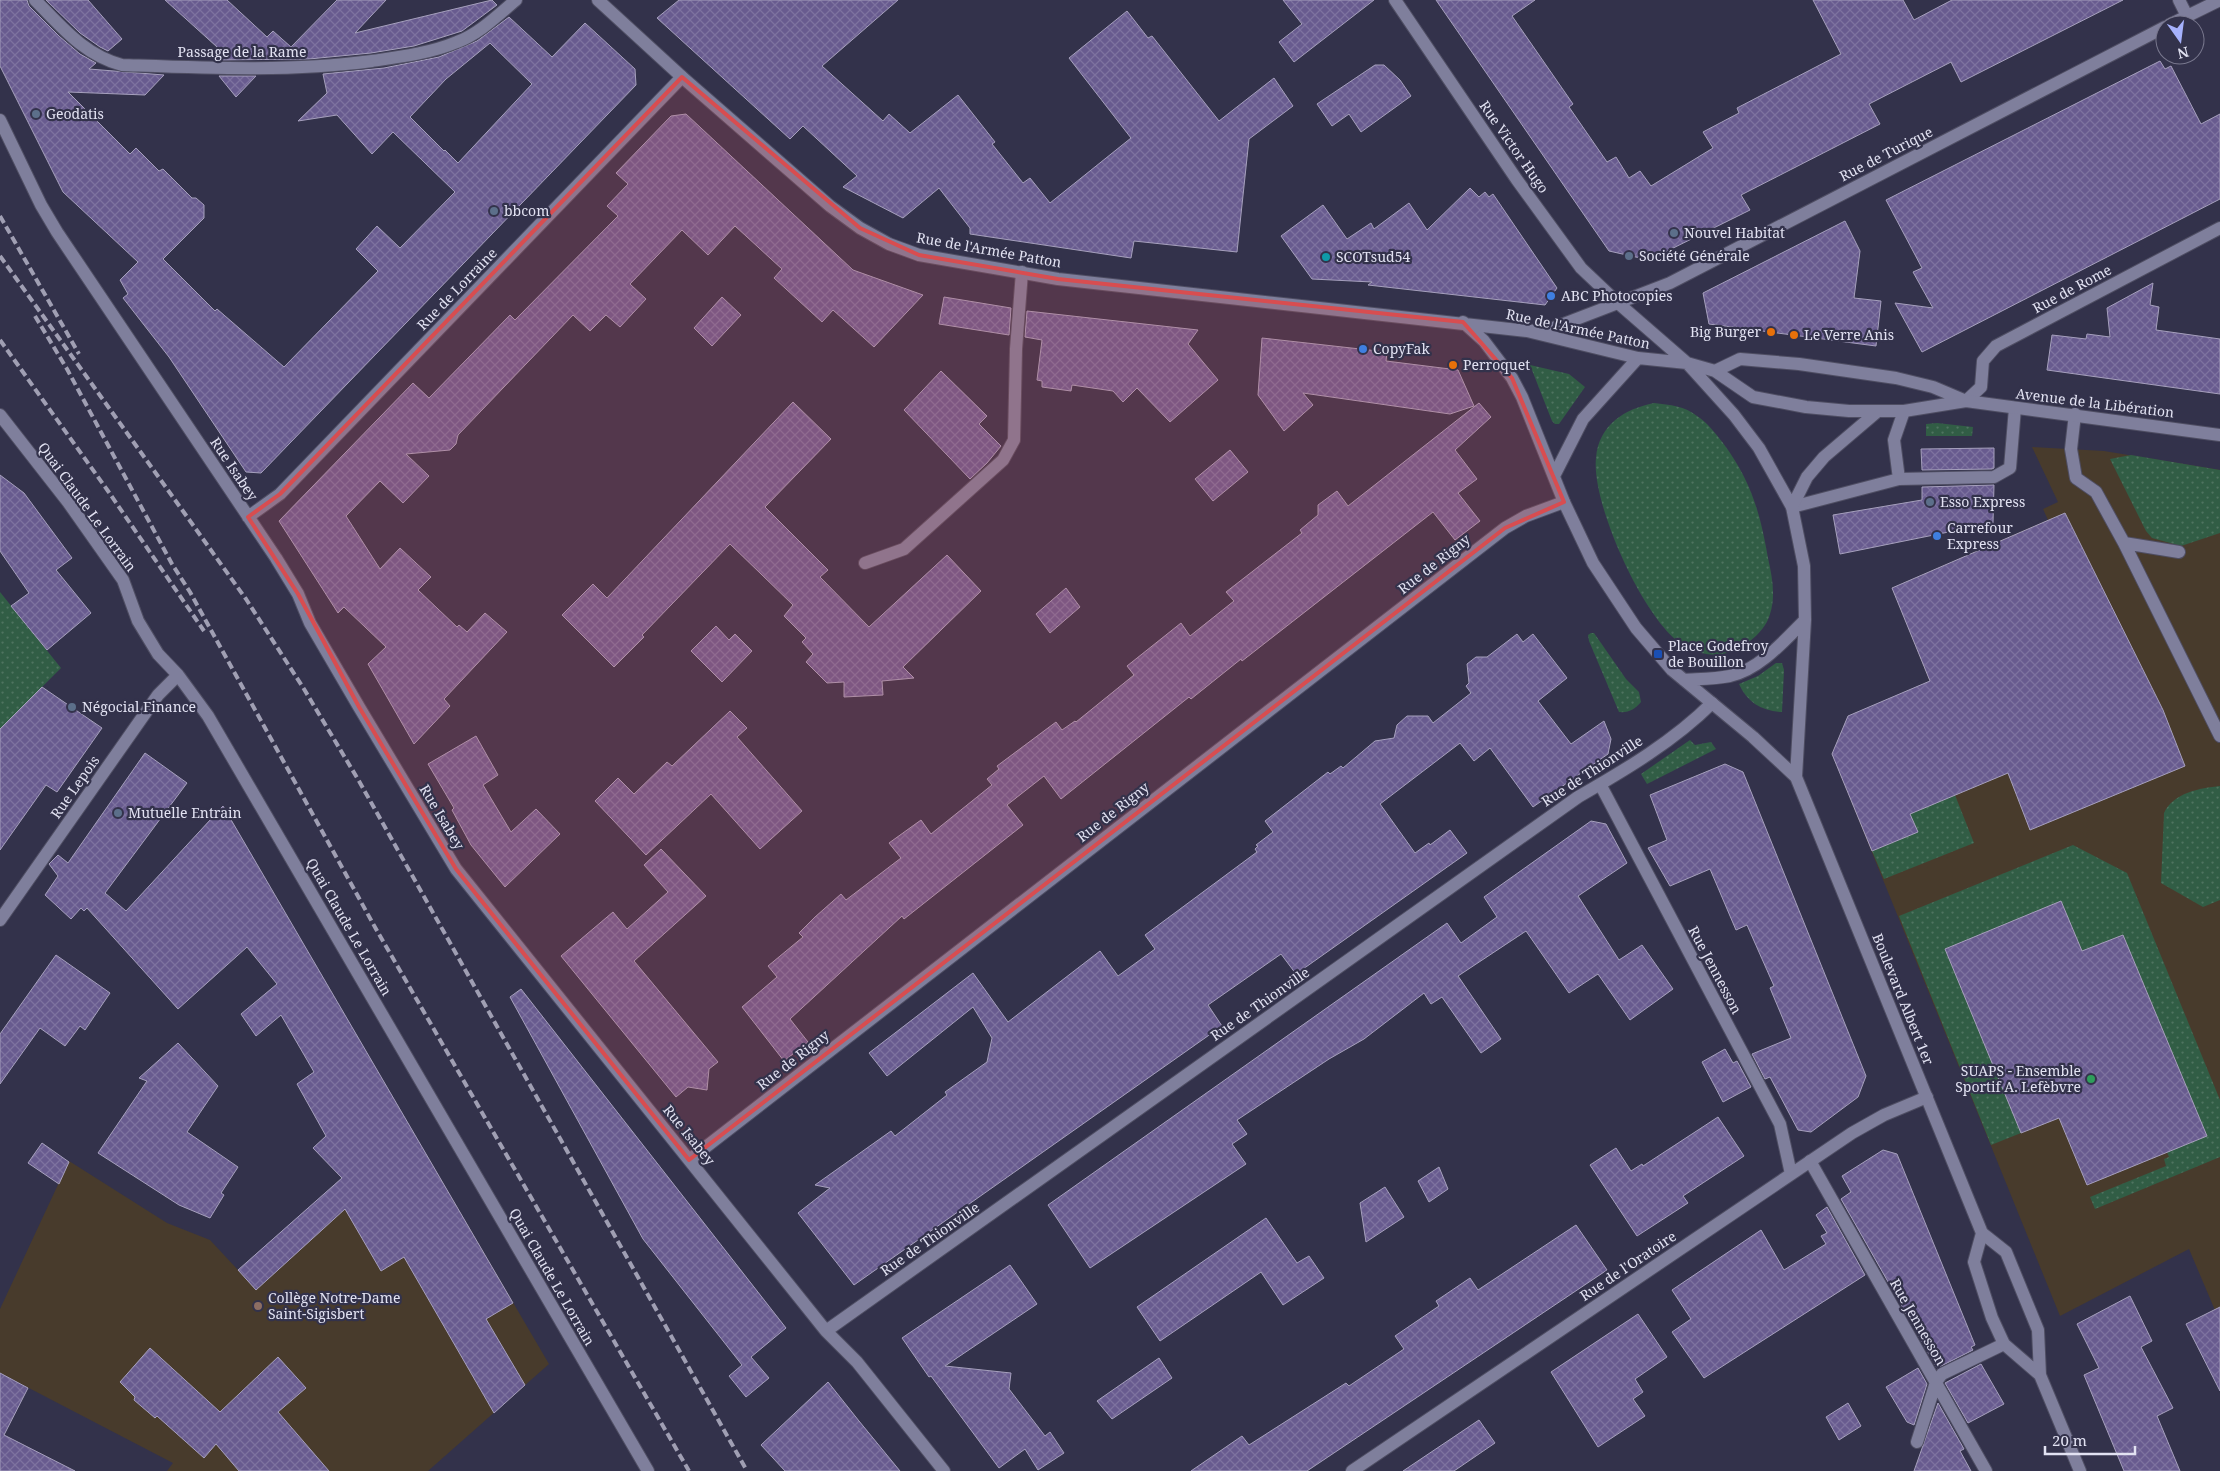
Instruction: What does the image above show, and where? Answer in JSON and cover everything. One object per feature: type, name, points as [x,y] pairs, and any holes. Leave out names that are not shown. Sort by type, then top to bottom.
[{"type":"street","name":"Passage de la Rame","points":[[35,0],[87,50],[104,61],[122,65],[267,70],[310,68],[398,58],[458,42],[482,28],[516,0]]},
{"type":"street","name":"Rue de l'Armée Patton","points":[[598,0],[682,77],[830,206],[860,228],[889,244],[919,255],[1068,280],[1463,322],[1528,331],[1638,358],[1687,363],[1715,371]]},
{"type":"street","name":"Rue Victor Hugo","points":[[1395,0],[1517,180],[1575,260],[1618,303],[1687,363]]},
{"type":"street","points":[[2179,0],[2186,15]]},
{"type":"street","points":[[2189,15],[2220,0]]},
{"type":"street","name":"Rue de Turique","points":[[1618,303],[1670,283],[2155,32]]},
{"type":"street","name":"Rue de Lorraine","points":[[248,517],[280,494],[682,77]]},
{"type":"street","name":"Rue Isabey","points":[[0,120],[41,205],[57,232],[298,594],[310,623],[456,869],[826,1331],[857,1362],[944,1471]]},
{"type":"street","name":"Rue de Rome","points":[[1966,401],[1981,387],[1983,361],[1996,346],[2220,228]]},
{"type":"street","points":[[865,563],[904,549],[1003,460],[1014,440],[1016,349],[1022,272]]},
{"type":"street","points":[[1528,331],[1552,328],[1618,303]]},
{"type":"street","points":[[1463,322],[1484,341],[1512,378],[1522,397],[1564,502],[1593,564],[1658,654],[1684,680],[1731,676],[1749,668],[1780,645],[1804,620],[1804,566],[1792,507],[1759,448],[1734,415],[1687,363]]},
{"type":"street","points":[[1554,476],[1583,419],[1638,358]]},
{"type":"street","name":"Avenue de la Libération","points":[[1966,401],[1904,411],[1823,409],[1753,398],[1715,371],[1740,359],[1799,364],[1896,378],[1933,387],[1966,401],[2075,414],[2220,435]]},
{"type":"street","points":[[1792,507],[1899,479],[1994,477],[2010,468],[2015,408]]},
{"type":"street","points":[[1792,507],[1808,477],[1824,457],[1878,411]]},
{"type":"street","points":[[1899,479],[1894,440],[1904,411]]},
{"type":"street","points":[[2075,414],[2071,449],[2076,478],[2096,492],[2124,543],[2220,736]]},
{"type":"street","name":"Quai Claude Le Lorrain","points":[[0,415],[68,502],[123,580],[143,628],[158,654],[178,675],[208,716],[648,1471]]},
{"type":"street","name":"Rue de Rigny","points":[[689,1160],[1506,528],[1526,516],[1564,502]]},
{"type":"street","points":[[2124,543],[2179,552]]},
{"type":"street","name":"Boulevard Albert 1er","points":[[1796,777],[1804,620]]},
{"type":"street","name":"Rue Lepois","points":[[0,920],[158,695],[178,675]]},
{"type":"street","name":"Boulevard Albert 1er","points":[[1684,680],[1753,737],[1796,777],[1982,1233],[2006,1252],[2038,1330],[2040,1375],[2080,1471]]},
{"type":"street","name":"Rue de Thionville","points":[[826,1331],[1570,803],[1689,725],[1712,703]]},
{"type":"street","name":"Rue Jennesson","points":[[1600,784],[1780,1124],[1791,1174]]},
{"type":"street","name":"Rue de l'Oratoire","points":[[1352,1471],[1852,1132],[1884,1115],[1927,1097]]},
{"type":"street","name":"Rue Jennesson","points":[[1810,1161],[1986,1471]]},
{"type":"street","name":"Boulevard Albert 1er","points":[[1982,1233],[1974,1262],[1992,1318],[2004,1344],[2040,1375]]},
{"type":"street","points":[[1917,1442],[1936,1382],[1942,1374],[2004,1344]]},
{"type":"highlighted area","points":[[682,77],[860,228],[919,255],[1058,279],[1463,322],[1512,378],[1564,502],[1505,528],[689,1160],[456,869],[359,707],[298,594],[248,517],[280,494]]},
{"type":"shaded area","points":[[2032,447],[2104,451],[2220,470],[2220,1322],[2189,1249],[2060,1316],[1832,754],[1848,716],[1930,682],[1892,588],[2048,520],[2043,509],[2058,502]]},
{"type":"shaded area","name":"Collège Notre-Dame Saint-Sigisbert","points":[[419,1142],[549,1364],[428,1471],[167,1471],[173,1463],[0,1373],[0,1309],[69,1161],[167,1223],[210,1240],[238,1270],[358,1197]]},
{"type":"green space","points":[[1530,365],[1569,374],[1585,387],[1559,424],[1555,424],[1552,421]]},
{"type":"green space","points":[[1654,403],[1687,410],[1708,425],[1733,457],[1758,511],[1772,579],[1772,607],[1767,622],[1762,629],[1750,641],[1734,651],[1717,655],[1700,653],[1683,645],[1668,632],[1652,612],[1637,587],[1611,531],[1602,503],[1597,478],[1596,458],[1598,446],[1602,436],[1615,420],[1633,409]]},
{"type":"green space","points":[[1937,423],[1973,427],[1972,436],[1926,436],[1926,424]]},
{"type":"green space","points":[[2131,455],[2220,470],[2220,533],[2181,546],[2152,538],[2146,531],[2110,459]]},
{"type":"green space","points":[[0,592],[61,668],[0,729]]},
{"type":"green space","points":[[1594,633],[1626,679],[1639,692],[1641,702],[1632,710],[1619,712],[1589,641],[1588,635]]},
{"type":"green space","points":[[1776,663],[1782,663],[1784,670],[1782,712],[1768,710],[1751,701],[1739,684],[1758,676]]},
{"type":"green space","points":[[1690,740],[1695,745],[1711,742],[1716,749],[1647,784],[1641,774]]},
{"type":"green space","points":[[2220,786],[2220,900],[2203,907],[2161,883],[2164,813],[2168,806],[2180,796],[2204,788]]},
{"type":"green space","points":[[1955,795],[1974,843],[1884,879],[1872,851],[1918,832],[1910,814]]},
{"type":"green space","points":[[2073,845],[2127,873],[2220,1100],[2220,1157],[2095,1209],[2090,1197],[2166,1166],[2164,1159],[2169,1157],[2167,1152],[2207,1136],[2123,935],[2082,951],[2061,901],[1945,949],[2021,1133],[1991,1145],[1899,916]]},
{"type":"building","points":[[0,0],[27,0],[29,6],[59,36],[80,54],[96,63],[89,69],[164,75],[145,95],[68,92],[130,154],[136,148],[159,171],[163,169],[192,198],[196,198],[204,205],[204,218],[163,259],[215,311],[217,309],[284,367],[378,271],[356,249],[377,226],[400,248],[455,192],[393,132],[372,154],[337,115],[298,121],[327,93],[323,74],[384,68],[439,57],[477,41],[509,17],[552,57],[585,23],[635,69],[636,85],[261,473],[246,472],[169,357],[123,298],[128,294],[120,280],[138,262],[63,192],[0,66]],"holes":[[[490,43],[532,84],[458,163],[410,117],[446,79]]]},
{"type":"building","points":[[46,0],[88,0],[122,39],[108,51],[100,47],[80,33]]},
{"type":"building","points":[[165,0],[227,0],[267,37],[273,31],[291,47],[337,0],[386,0],[355,33],[492,0],[497,5],[462,31],[414,46],[371,53],[309,59],[217,60],[217,47]]},
{"type":"building","points":[[679,0],[898,0],[822,66],[883,121],[889,114],[910,133],[958,95],[995,142],[992,144],[1023,183],[1030,178],[1050,203],[1131,138],[1069,58],[1127,11],[1148,38],[1152,36],[1219,121],[1274,78],[1293,106],[1249,139],[1237,252],[1134,241],[1131,258],[970,234],[970,228],[939,188],[903,218],[843,187],[857,176],[803,126],[790,139],[657,18]]},
{"type":"building","points":[[1283,0],[1374,0],[1294,62],[1279,42],[1302,24]]},
{"type":"building","points":[[1436,0],[1535,0],[1512,16],[1573,104],[1569,107],[1607,162],[1616,157],[1629,178],[1640,171],[1651,186],[1713,148],[1703,132],[1739,113],[1737,108],[1841,54],[1813,0],[1903,0],[1914,20],[1952,0],[2123,0],[1961,82],[1951,62],[1869,104],[1880,124],[1741,195],[1750,210],[1649,260],[1609,251]]},
{"type":"building","points":[[2155,64],[2162,65],[2165,69],[2171,66],[2201,124],[2220,114],[2220,199],[1922,352],[1895,303],[1933,308],[1913,272],[1922,268],[1886,200]]},
{"type":"building","points":[[1375,65],[1384,65],[1400,80],[1411,96],[1361,132],[1349,114],[1332,126],[1317,104]]},
{"type":"building","points":[[219,76],[256,76],[236,97]]},
{"type":"building","points":[[686,114],[853,270],[923,295],[874,347],[833,310],[822,322],[774,278],[782,269],[735,226],[708,255],[682,230],[630,284],[646,299],[620,327],[606,315],[590,331],[573,315],[458,435],[456,444],[450,450],[406,454],[429,476],[403,503],[380,481],[346,516],[380,569],[400,548],[431,577],[418,590],[457,627],[459,625],[467,632],[485,613],[507,632],[444,699],[450,706],[414,744],[368,664],[386,647],[344,607],[338,613],[279,521],[413,383],[429,398],[510,315],[515,320],[618,216],[607,206],[628,184],[616,173],[671,116]]},
{"type":"building","points":[[1470,188],[1479,197],[1485,192],[1489,197],[1493,194],[1557,288],[1545,305],[1368,285],[1372,282],[1312,279],[1281,236],[1323,205],[1347,239],[1371,223],[1374,229],[1409,203],[1427,230]]},
{"type":"building","points":[[1845,221],[1860,251],[1854,298],[1881,301],[1876,346],[1709,324],[1703,293]]},
{"type":"building","points":[[2153,283],[2150,305],[2159,307],[2156,330],[2220,339],[2220,394],[2047,370],[2052,335],[2086,339],[2087,334],[2110,337],[2107,308]]},
{"type":"building","points":[[722,297],[741,315],[712,346],[694,328]]},
{"type":"building","points":[[944,297],[1011,308],[1009,335],[939,324]]},
{"type":"building","points":[[1027,311],[1198,330],[1188,344],[1218,380],[1170,422],[1137,388],[1123,402],[1113,391],[1072,385],[1071,391],[1042,387],[1042,381],[1037,380],[1042,340],[1025,337]]},
{"type":"building","points":[[1262,338],[1387,352],[1386,361],[1458,370],[1474,406],[1450,414],[1303,393],[1313,405],[1284,431],[1258,395]]},
{"type":"building","points":[[941,371],[987,416],[979,424],[1001,446],[970,479],[904,410]]},
{"type":"building","points":[[793,402],[831,439],[765,507],[828,570],[820,577],[869,627],[947,555],[981,591],[903,667],[914,678],[882,681],[883,695],[844,697],[844,682],[827,683],[806,662],[813,654],[802,642],[806,638],[784,616],[793,605],[730,544],[642,635],[644,637],[614,667],[562,615],[593,584],[607,598]]},
{"type":"building","points":[[1479,403],[1491,417],[1455,450],[1477,479],[1458,493],[1480,521],[1455,540],[1433,512],[1242,661],[1241,659],[1191,699],[1189,697],[1061,799],[1044,776],[1007,805],[1023,825],[904,919],[902,916],[790,1019],[808,1042],[784,1061],[742,1007],[777,977],[768,966],[803,937],[799,933],[815,917],[841,894],[846,900],[901,858],[889,843],[921,820],[931,834],[992,785],[987,779],[999,769],[997,766],[1056,722],[1062,730],[1076,722],[1134,675],[1127,666],[1181,623],[1190,636],[1234,601],[1226,592],[1302,533],[1300,530],[1318,515],[1318,505],[1337,491],[1348,506]]},
{"type":"building","points":[[1994,448],[1994,468],[1992,469],[1922,470],[1921,449]]},
{"type":"building","points":[[1230,450],[1248,472],[1213,501],[1195,479]]},
{"type":"building","points":[[0,475],[24,493],[72,558],[56,570],[91,613],[47,650],[11,606],[29,593],[0,551]]},
{"type":"building","points":[[1994,485],[1993,523],[1840,554],[1833,515],[1922,500],[1922,487]]},
{"type":"building","points":[[2065,513],[2163,710],[2185,766],[2030,830],[2008,773],[1910,814],[1918,832],[1872,851],[1832,754],[1848,716],[1930,681],[1892,588]]},
{"type":"building","points":[[1066,588],[1080,607],[1050,633],[1036,614]]},
{"type":"building","points":[[716,626],[729,640],[735,634],[752,651],[722,682],[691,651]]},
{"type":"building","points":[[1517,634],[1523,642],[1533,634],[1567,678],[1538,701],[1571,744],[1604,721],[1611,739],[1608,754],[1533,807],[1490,748],[1474,761],[1460,743],[1380,804],[1415,853],[1429,843],[1430,845],[1450,830],[1467,853],[1296,974],[1281,954],[1208,1005],[1222,1026],[854,1285],[798,1213],[830,1188],[815,1185],[891,1131],[895,1136],[947,1095],[945,1092],[987,1062],[992,1038],[973,1007],[887,1076],[869,1053],[973,973],[1008,1022],[1100,951],[1118,976],[1155,949],[1145,935],[1257,852],[1255,849],[1258,846],[1256,845],[1273,832],[1265,821],[1328,772],[1330,774],[1341,766],[1343,768],[1375,741],[1394,738],[1397,725],[1407,716],[1428,716],[1433,723],[1471,693],[1466,686],[1469,683],[1467,664],[1476,657],[1487,657]]},
{"type":"building","points":[[42,687],[102,728],[57,792],[46,785],[0,850],[0,729]]},
{"type":"building","points":[[730,711],[747,728],[737,737],[802,811],[760,849],[711,794],[646,855],[595,801],[618,778],[634,794],[667,762],[672,766]]},
{"type":"building","points":[[476,736],[498,775],[483,785],[511,832],[536,809],[560,834],[505,887],[471,845],[452,810],[454,808],[428,764]]},
{"type":"building","points":[[145,753],[187,783],[105,893],[126,911],[223,806],[513,1303],[486,1319],[525,1385],[494,1413],[404,1257],[381,1271],[345,1209],[256,1290],[238,1270],[342,1178],[313,1148],[326,1136],[297,1084],[314,1072],[281,1015],[256,1036],[241,1014],[277,984],[247,947],[178,1009],[87,908],[84,911],[81,908],[71,919],[45,895],[58,876],[49,864],[58,855],[68,863]]},
{"type":"building","points":[[1725,764],[1743,772],[1866,1076],[1858,1097],[1811,1132],[1798,1130],[1770,1077],[1765,1079],[1752,1054],[1791,1038],[1770,988],[1774,986],[1747,925],[1736,930],[1710,869],[1670,886],[1648,848],[1667,840],[1650,795]]},
{"type":"building","points":[[1591,821],[1606,824],[1627,863],[1578,896],[1619,960],[1642,945],[1673,989],[1630,1020],[1598,974],[1569,993],[1526,931],[1458,976],[1501,1039],[1481,1053],[1442,997],[1431,1004],[1424,993],[1364,1039],[1329,1059],[1237,1120],[1247,1134],[1232,1144],[1246,1164],[1090,1268],[1048,1205],[1447,923],[1461,943],[1497,917],[1484,897]]},
{"type":"building","points":[[661,849],[706,896],[634,961],[718,1062],[709,1069],[707,1090],[688,1087],[676,1097],[561,956],[613,912],[627,929],[668,892],[644,865]]},
{"type":"building","name":"SUAPS - Ensemble Sportif A. Lefèbvre","points":[[2061,901],[2082,951],[2123,935],[2207,1136],[2087,1185],[2059,1118],[2021,1133],[1945,949]]},
{"type":"building","points":[[56,955],[110,993],[85,1030],[80,1026],[65,1046],[40,1028],[0,1084],[0,1034]]},
{"type":"building","points":[[521,989],[786,1328],[751,1357],[769,1378],[746,1397],[729,1376],[742,1365],[643,1239],[510,997]]},
{"type":"building","points":[[178,1043],[218,1086],[187,1132],[238,1167],[221,1193],[224,1195],[210,1218],[179,1205],[98,1153],[147,1081],[139,1078]]},
{"type":"building","points":[[1725,1049],[1733,1063],[1737,1061],[1751,1087],[1723,1102],[1702,1062]]},
{"type":"building","points":[[1718,1117],[1744,1156],[1683,1196],[1688,1203],[1637,1236],[1590,1165],[1616,1148],[1631,1171],[1642,1164],[1643,1166]]},
{"type":"building","points":[[42,1143],[69,1162],[59,1184],[28,1163]]},
{"type":"building","points":[[1883,1150],[1897,1154],[1975,1345],[1971,1347],[1973,1350],[1937,1368],[1841,1199],[1851,1192],[1842,1176]]},
{"type":"building","points":[[1439,1167],[1448,1189],[1429,1202],[1418,1181]]},
{"type":"building","points":[[1385,1187],[1404,1217],[1366,1242],[1360,1203]]},
{"type":"building","points":[[1827,1207],[1865,1275],[1704,1378],[1672,1332],[1691,1319],[1672,1290],[1761,1230],[1784,1270],[1826,1244],[1821,1236],[1827,1233],[1816,1215]]},
{"type":"building","points":[[1266,1218],[1297,1263],[1309,1256],[1324,1278],[1283,1305],[1261,1272],[1160,1341],[1137,1307]]},
{"type":"building","points":[[1576,1225],[1607,1270],[1307,1471],[1191,1471],[1242,1436],[1249,1445],[1346,1383],[1349,1386],[1404,1349],[1395,1336],[1439,1306],[1436,1301],[1470,1278],[1478,1290]]},
{"type":"building","points":[[1010,1265],[1037,1304],[945,1366],[1011,1373],[1009,1389],[1045,1436],[1050,1432],[1064,1453],[1038,1470],[1025,1449],[999,1468],[931,1376],[929,1377],[902,1338]]},
{"type":"building","points":[[2130,1296],[2152,1341],[2141,1347],[2173,1408],[2157,1416],[2180,1471],[2124,1471],[2084,1375],[2099,1368],[2077,1324]]},
{"type":"building","points":[[2220,1307],[2220,1391],[2186,1324]]},
{"type":"building","points":[[1638,1314],[1667,1357],[1635,1379],[1643,1392],[1633,1399],[1645,1416],[1598,1447],[1551,1372]]},
{"type":"building","points":[[150,1348],[220,1412],[278,1357],[306,1388],[278,1412],[329,1471],[239,1471],[216,1444],[204,1458],[157,1416],[155,1418],[134,1400],[135,1397],[120,1382]]},
{"type":"building","points":[[1159,1358],[1172,1378],[1112,1419],[1097,1401]]},
{"type":"building","points":[[1981,1364],[2004,1404],[1968,1423],[1945,1383]]},
{"type":"building","points":[[1918,1368],[1927,1384],[1914,1425],[1907,1422],[1886,1387]]},
{"type":"building","points":[[0,1373],[28,1388],[4,1435],[75,1471],[0,1471]]},
{"type":"building","points":[[828,1382],[900,1471],[785,1471],[761,1445]]},
{"type":"building","points":[[1848,1403],[1861,1426],[1839,1440],[1826,1417]]},
{"type":"building","points":[[1938,1403],[1964,1449],[1960,1451],[1971,1471],[1914,1471]]},
{"type":"building","points":[[1479,1420],[1495,1443],[1454,1471],[1403,1471]]},
{"type":"railway","points":[[0,216],[79,354]]},
{"type":"railway","points":[[0,256],[246,599],[304,689],[359,781],[747,1471]]},
{"type":"railway","points":[[35,316],[67,369],[172,564],[190,592],[376,929],[689,1471]]},
{"type":"railway","points":[[0,340],[108,491],[204,631]]},
{"type":"place","name":"Geodatis","points":[[36,114]]},
{"type":"place","name":"bbcom","points":[[494,211]]},
{"type":"place","name":"Nouvel Habitat","points":[[1674,233]]},
{"type":"place","name":"Société Générale","points":[[1629,256]]},
{"type":"place","name":"SCOTsud54","points":[[1326,257]]},
{"type":"place","name":"ABC Photocopies","points":[[1551,296]]},
{"type":"place","name":"Big Burger","points":[[1771,332]]},
{"type":"place","name":"Le Verre Anis","points":[[1794,335]]},
{"type":"place","name":"CopyFak","points":[[1363,349]]},
{"type":"place","name":"Perroquet","points":[[1453,365]]},
{"type":"place","name":"Esso Express","points":[[1930,502]]},
{"type":"place","name":"Carrefour Express","points":[[1937,536]]},
{"type":"place","name":"Place Godefroy de Bouillon","points":[[1658,654]]},
{"type":"place","name":"Négocial Finance","points":[[72,707]]},
{"type":"place","name":"Mutuelle Entrain","points":[[118,813]]},
{"type":"place","name":"SUAPS - Ensemble Sportif A. Lefèbvre","points":[[2091,1079]]},
{"type":"place","name":"Collège Notre-Dame Saint-Sigisbert","points":[[258,1306]]}]
